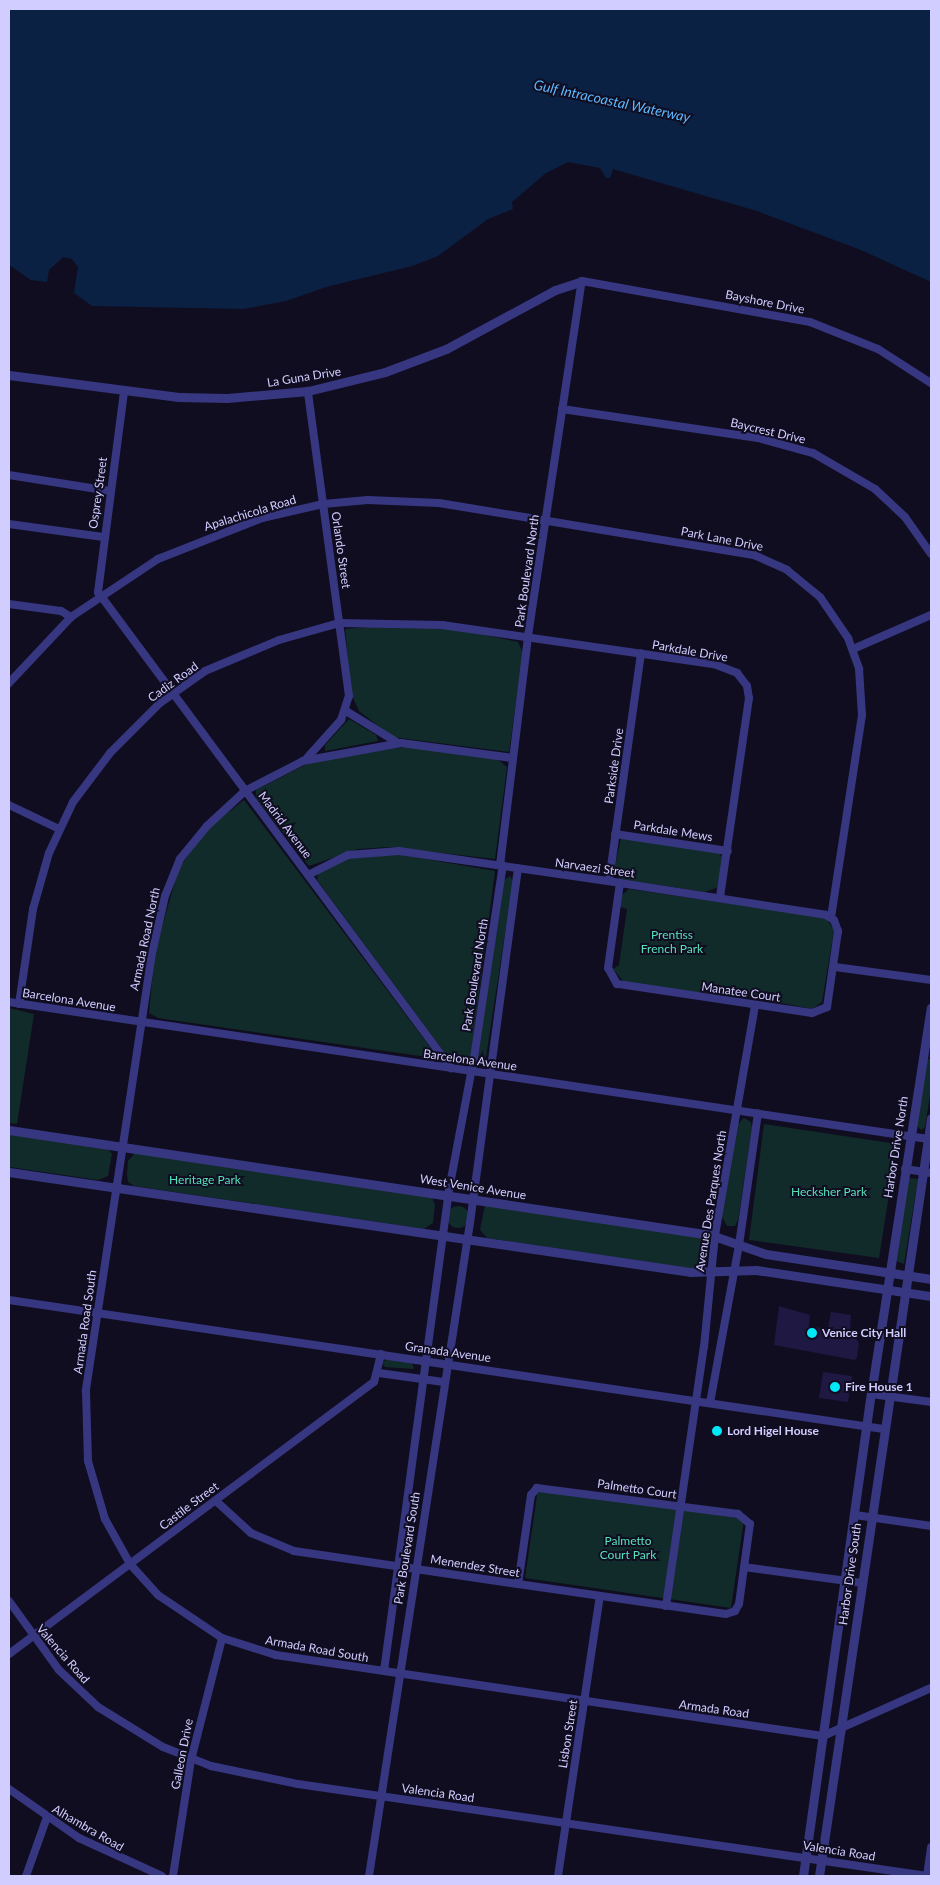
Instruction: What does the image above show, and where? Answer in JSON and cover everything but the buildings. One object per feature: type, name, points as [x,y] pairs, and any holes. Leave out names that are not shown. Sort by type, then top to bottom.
[{"type":"street","name":"Bayshore Drive","points":[[582,281],[810,322],[878,349],[931,383]]},
{"type":"street","name":"La Guna Drive","points":[[9,375],[124,392],[227,398],[308,391],[385,372],[446,349],[555,290],[582,281]]},
{"type":"street","name":"Park Boulevard North","points":[[442,1235],[502,865],[528,636],[582,281]]},
{"type":"street","name":"Orlando Street","points":[[308,391],[349,696],[346,711]]},
{"type":"street","name":"Osprey Street","points":[[100,596],[97,583],[124,392]]},
{"type":"street","name":"Baycrest Drive","points":[[562,409],[758,438],[812,453],[876,489],[905,516],[931,554]]},
{"type":"street","points":[[9,475],[110,491]]},
{"type":"street","name":"Apalachicola Road","points":[[9,683],[71,618],[100,596],[188,544],[262,518],[323,504],[368,500],[425,502],[529,516],[545,522]]},
{"type":"street","name":"Park Lane Drive","points":[[545,522],[736,551],[771,561],[820,597],[853,649],[862,684],[862,715],[831,917]]},
{"type":"street","points":[[9,524],[103,537]]},
{"type":"street","name":"Madrid Avenue","points":[[100,596],[452,1068]]},
{"type":"street","points":[[9,604],[61,611],[71,618]]},
{"type":"street","points":[[853,649],[931,615]]},
{"type":"street","name":"Cadiz Road","points":[[19,1004],[33,909],[58,829],[98,766],[173,693],[205,671],[244,654],[340,622],[421,623],[528,636]]},
{"type":"street","name":"Parkdale Drive","points":[[528,636],[721,665],[737,673],[747,686],[749,702],[720,898]]},
{"type":"street","name":"Parkside Drive","points":[[609,881],[641,654]]},
{"type":"street","points":[[303,761],[346,711],[385,738],[400,744]]},
{"type":"street","name":"Armada Road North","points":[[117,1188],[140,1022],[158,922],[174,870],[197,838],[245,791],[303,761],[400,744],[513,758]]},
{"type":"street","points":[[9,805],[58,829]]},
{"type":"street","name":"Parkdale Mews","points":[[615,834],[728,851]]},
{"type":"street","name":"Narvaezi Street","points":[[308,875],[336,860],[374,851],[407,851],[620,882],[831,917]]},
{"type":"street","points":[[473,1199],[518,868]]},
{"type":"street","name":"Manatee Court","points":[[620,882],[608,968],[614,982],[755,1005],[819,1012],[828,1004],[834,967]]},
{"type":"street","points":[[831,917],[838,931],[834,967],[931,980]]},
{"type":"street","name":"Barcelona Avenue","points":[[9,1002],[928,1139]]},
{"type":"street","name":"Avenue Des Parques North","points":[[666,1606],[697,1400],[712,1285],[710,1273],[715,1235],[755,1005]]},
{"type":"street","name":"Harbor Drive North","points":[[887,1290],[905,1169],[928,1048],[931,1008]]},
{"type":"street","points":[[710,1403],[735,1272],[758,1113]]},
{"type":"street","points":[[909,1276],[928,1173],[928,1139],[931,1118]]},
{"type":"street","name":"West Venice Avenue","points":[[9,1130],[715,1235],[766,1254],[931,1279]]},
{"type":"street","points":[[905,1169],[928,1173]]},
{"type":"street","points":[[9,1172],[710,1273],[762,1271],[931,1296]]},
{"type":"street","name":"Armada Road South","points":[[117,1188],[85,1404],[86,1448],[99,1504],[130,1564],[166,1601],[222,1638],[276,1655],[584,1700]]},
{"type":"street","name":"Park Boulevard South","points":[[369,1876],[414,1569],[473,1199]]},
{"type":"street","name":"Park Boulevard South","points":[[384,1671],[425,1379],[442,1235]]},
{"type":"street","name":"Harbor Drive South","points":[[819,1876],[884,1429],[891,1396],[909,1276]]},
{"type":"street","name":"Harbor Drive South","points":[[803,1876],[887,1290]]},
{"type":"street","name":"Granada Avenue","points":[[9,1300],[884,1429]]},
{"type":"street","points":[[381,1354],[379,1373],[443,1382]]},
{"type":"street","name":"Castile Street","points":[[9,1654],[374,1382],[379,1373]]},
{"type":"street","points":[[871,1394],[931,1402]]},
{"type":"street","name":"Palmetto Court","points":[[518,1584],[531,1495],[537,1488],[746,1517],[750,1524],[739,1602]]},
{"type":"street","name":"Menendez Street","points":[[216,1501],[242,1528],[279,1546],[414,1569],[728,1614],[739,1602]]},
{"type":"street","points":[[855,1515],[931,1526]]},
{"type":"street","points":[[744,1567],[862,1583]]},
{"type":"street","name":"Lisbon Street","points":[[558,1876],[600,1596]]},
{"type":"street","name":"Valencia Road","points":[[9,1601],[32,1637],[66,1676],[98,1707],[142,1736],[191,1760],[271,1779],[927,1876]]},
{"type":"street","name":"Galleon Drive","points":[[173,1876],[191,1760],[222,1638]]},
{"type":"street","name":"Armada Road","points":[[584,1700],[823,1736],[841,1732],[931,1688]]},
{"type":"street","name":"Alhambra Road","points":[[9,1788],[47,1817],[103,1851],[162,1876]]},
{"type":"street","points":[[26,1876],[47,1817]]},
{"type":"street","points":[[927,1876],[931,1847]]},
{"type":"green space","points":[[394,625],[456,629],[518,642],[523,653],[509,752],[392,737],[359,711],[351,693],[345,629]]},
{"type":"green space","points":[[349,719],[376,735],[378,741],[325,751],[325,745]]},
{"type":"green space","points":[[406,747],[497,759],[507,767],[495,859],[389,847],[358,849],[309,866],[256,798],[256,790],[307,764],[335,756]]},
{"type":"green space","points":[[244,800],[433,1051],[434,1058],[158,1018],[149,1013],[155,951],[179,868],[208,828]]},
{"type":"green space","points":[[621,838],[718,852],[723,858],[718,887],[705,892],[620,879],[614,871]]},
{"type":"green space","points":[[396,854],[495,871],[471,1055],[463,1063],[447,1056],[317,880],[318,873],[349,859]]},
{"type":"green space","points":[[510,876],[513,881],[486,1057],[481,1060],[478,1056],[504,880]]},
{"type":"green space","name":"Prentiss French Park","points":[[629,889],[826,918],[834,930],[822,1002],[812,1009],[736,994],[733,998],[624,982],[613,969],[619,965],[627,909],[620,907],[622,895]]},
{"type":"green space","points":[[9,1008],[34,1014],[17,1124],[9,1123]]},
{"type":"green space","points":[[931,1058],[931,1089],[925,1127],[921,1130],[917,1126],[927,1060]]},
{"type":"green space","points":[[744,1118],[751,1122],[752,1128],[738,1220],[735,1226],[727,1226],[722,1217],[738,1124]]},
{"type":"green space","name":"Hecksher Park","points":[[764,1124],[897,1144],[879,1258],[749,1240]]},
{"type":"green space","points":[[9,1134],[107,1148],[112,1154],[108,1176],[98,1180],[9,1167]]},
{"type":"green space","name":"Heritage Park","points":[[135,1153],[432,1197],[435,1205],[433,1223],[424,1229],[134,1186],[128,1182],[127,1174],[128,1161]]},
{"type":"green space","points":[[909,1178],[918,1179],[904,1264],[896,1261]]},
{"type":"green space","points":[[485,1205],[703,1238],[707,1245],[704,1261],[695,1269],[487,1238],[480,1230]]},
{"type":"green space","points":[[458,1206],[466,1209],[469,1217],[466,1225],[458,1228],[450,1225],[447,1217],[450,1209]]},
{"type":"green space","points":[[387,1359],[412,1363],[414,1369],[385,1367],[382,1363]]},
{"type":"green space","name":"Palmetto Court Park","points":[[538,1489],[744,1519],[731,1608],[525,1578]]},
{"type":"water","name":"Gulf Intracoastal Waterway","points":[[9,9],[931,9],[931,282],[861,250],[757,211],[613,169],[610,178],[606,178],[600,168],[568,162],[546,173],[512,202],[513,209],[488,219],[438,256],[412,266],[326,287],[286,301],[244,309],[92,306],[74,293],[78,267],[72,259],[63,257],[49,270],[47,282],[31,280],[9,265]]},
{"type":"place","name":"Venice City Hall","points":[[812,1333]]},
{"type":"place","name":"Fire House 1","points":[[835,1387]]},
{"type":"place","name":"Lord Higel House","points":[[717,1431]]}]
